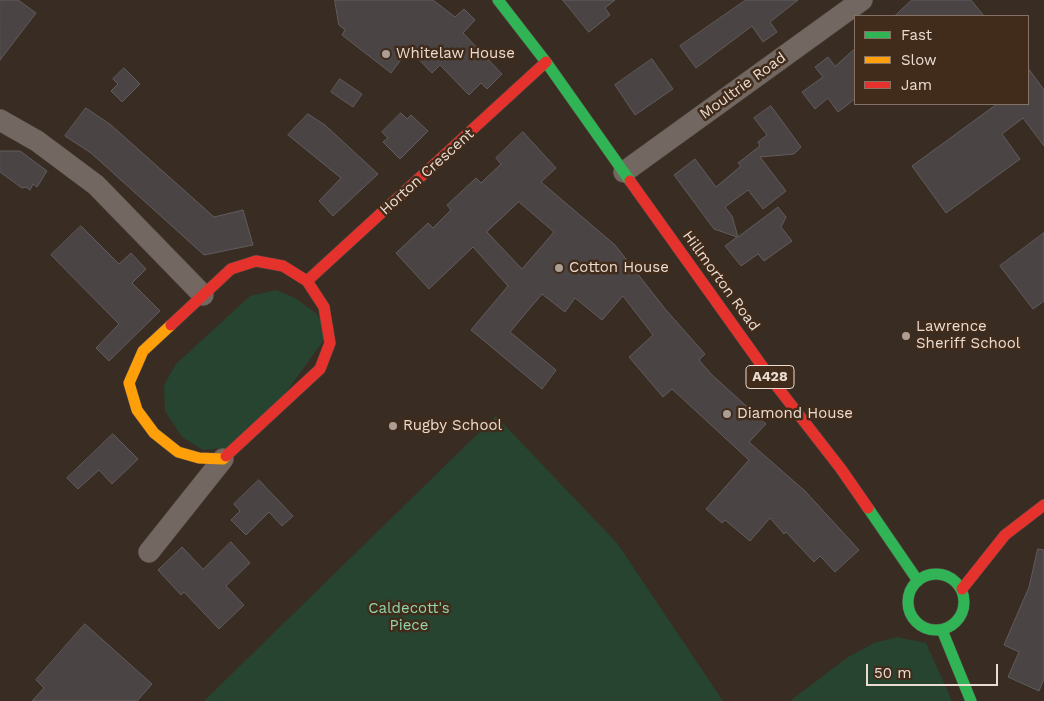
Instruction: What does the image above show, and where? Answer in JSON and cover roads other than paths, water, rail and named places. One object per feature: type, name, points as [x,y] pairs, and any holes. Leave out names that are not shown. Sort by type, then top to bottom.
[{"type":"main road","name":"Hillmorton Road","points":[[498,0],[546,62],[776,384],[841,469],[918,581]]},
{"type":"main road","name":"Horton Crescent","points":[[307,281],[546,62]]},
{"type":"main road","points":[[256,261],[283,266],[307,281],[324,307],[330,343],[320,369],[223,459],[200,458],[178,452],[154,433],[137,410],[129,383],[143,351],[231,269],[256,261]]},
{"type":"main road","points":[[962,589],[1005,535],[1044,504]]},
{"type":"main road","points":[[942,574],[957,582],[962,589],[964,598],[962,614],[950,627],[942,630],[925,628],[912,616],[908,601],[909,594],[918,581],[925,576],[942,574]]},
{"type":"main road","points":[[942,630],[971,701]]},
{"type":"street","name":"Moultrie Road","points":[[624,172],[862,0]]},
{"type":"street","points":[[0,120],[37,141],[96,185],[203,295]]},
{"type":"street","points":[[149,552],[223,459]]},
{"type":"place","name":"Whitelaw House","points":[[386,54]]},
{"type":"place","name":"Cotton House","points":[[559,268]]},
{"type":"place","name":"Lawrence Sheriff School","points":[[906,336]]},
{"type":"place","name":"Diamond House","points":[[727,414]]},
{"type":"place","name":"Rugby School","points":[[393,426]]},
{"type":"park label","name":"Caldecott's Piece","points":[[409,618]]}]
